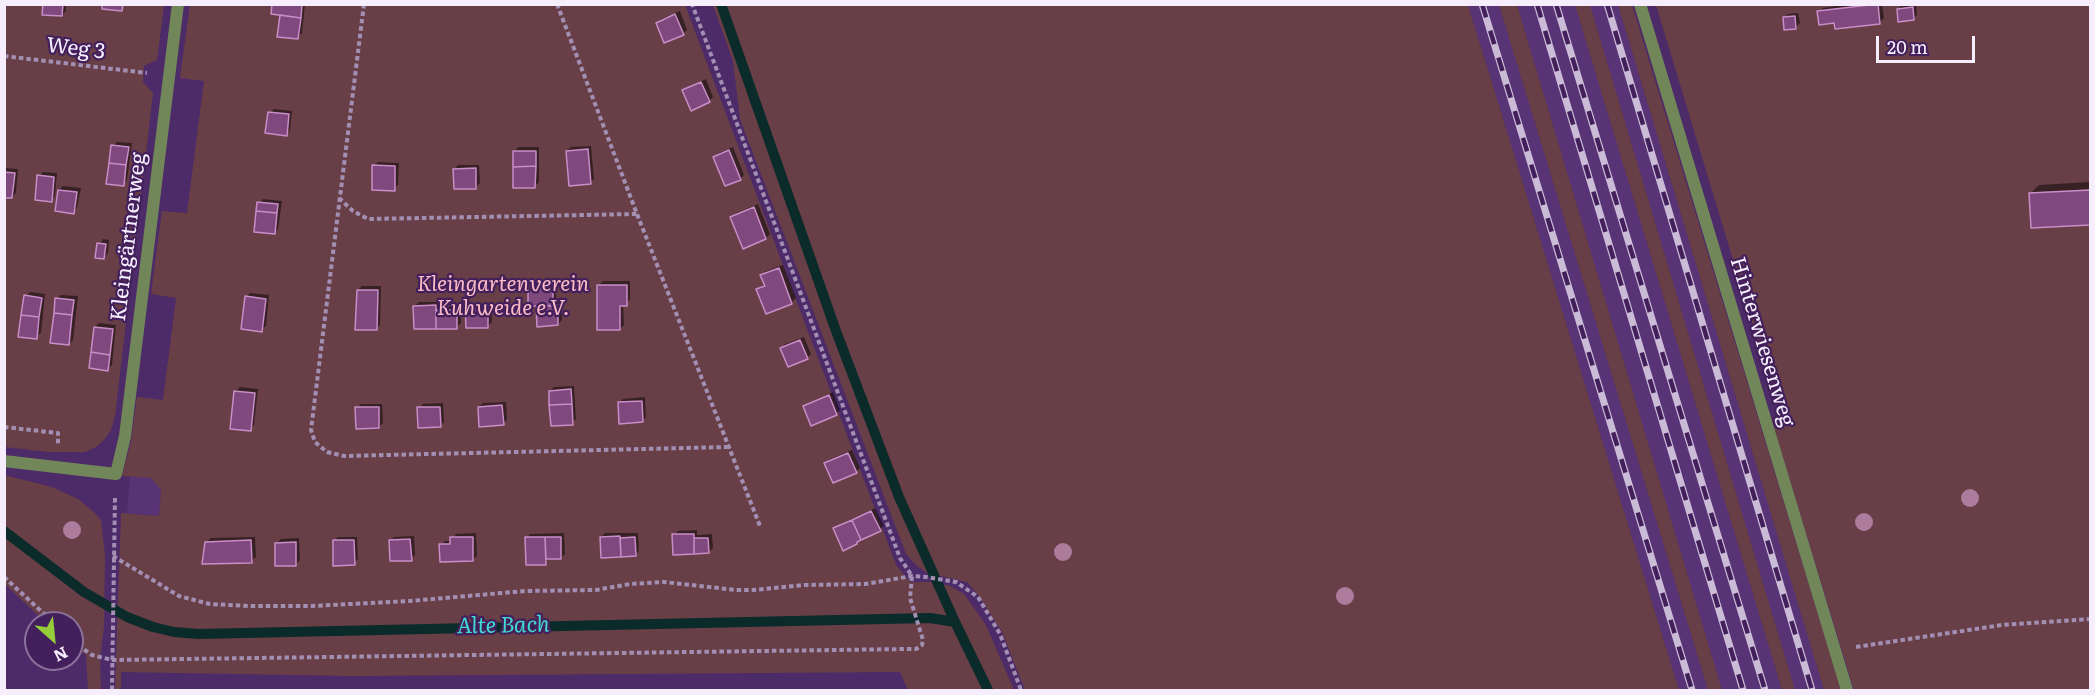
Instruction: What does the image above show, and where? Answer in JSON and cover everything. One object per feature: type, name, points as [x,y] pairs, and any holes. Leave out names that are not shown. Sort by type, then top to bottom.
[{"type":"lane","name":"Kleingärtnerweg","points":[[116,474],[125,436],[178,4]]},
{"type":"lane","name":"Hinterwiesenweg","points":[[1640,4],[1847,690]]},
{"type":"lane","points":[[4,461],[116,474]]},
{"type":"path","points":[[364,4],[312,430],[315,442],[327,452],[344,456],[727,447]]},
{"type":"path","points":[[557,4],[727,447],[760,526]]},
{"type":"path","points":[[84,649],[92,655],[112,660],[916,649],[922,645],[923,640],[910,598],[912,576],[900,558],[692,4]]},
{"type":"path","name":"Weg 3","points":[[4,56],[144,73]]},
{"type":"path","points":[[339,197],[353,211],[368,219],[637,214]]},
{"type":"path","points":[[4,427],[58,433],[58,452]]},
{"type":"path","points":[[112,690],[112,584],[116,474]]},
{"type":"path","points":[[113,556],[179,596],[210,604],[248,606],[310,606],[410,601],[525,591],[596,590],[630,584],[664,582],[753,590],[804,585],[865,584],[912,576],[949,580],[978,597],[989,613],[1000,634],[1021,690]]},
{"type":"path","points":[[4,577],[41,611]]},
{"type":"path","points":[[1834,650],[2002,625],[2091,619]]},
{"type":"shaded area","points":[[1468,5],[1499,5],[1708,690],[1679,690]]},
{"type":"shaded area","points":[[1517,5],[1575,5],[1782,690],[1722,690]]},
{"type":"shaded area","points":[[1590,5],[1618,5],[1824,690],[1795,690]]},
{"type":"shaded area","points":[[130,476],[151,478],[161,490],[159,516],[127,513]]},
{"type":"green space","name":"Kleingartenverein Kuhweide e.V.","points":[[190,4],[685,5],[896,565],[910,582],[934,582],[950,586],[964,594],[986,625],[1014,690],[908,690],[900,672],[352,676],[121,672],[121,690],[115,690],[121,513],[159,516],[161,490],[151,478],[122,476],[131,441],[137,397],[163,400],[176,298],[151,294],[162,211],[187,213],[204,81],[180,78]]},
{"type":"green space","points":[[5,5],[164,5],[157,60],[144,66],[143,82],[153,93],[115,416],[111,430],[104,440],[85,452],[49,452],[5,447]]},
{"type":"green space","points":[[713,5],[1468,5],[1679,690],[1025,690],[1002,632],[979,596],[967,582],[927,573],[906,554],[740,119],[733,61]]},
{"type":"green space","points":[[1499,5],[1517,5],[1722,690],[1708,690]]},
{"type":"green space","points":[[1575,5],[1590,5],[1795,690],[1782,690]]},
{"type":"green space","points":[[1618,5],[1632,5],[1841,690],[1824,690]]},
{"type":"green space","points":[[1656,5],[2090,5],[2090,690],[1854,690],[1774,428],[1783,425]]},
{"type":"green space","points":[[4,475],[52,487],[78,499],[94,512],[101,520],[105,555],[104,627],[100,658],[101,690],[88,690],[86,655],[84,654],[84,611],[33,611],[5,584]]},
{"type":"building","points":[[43,4],[63,4],[62,16],[42,15]]},
{"type":"building","points":[[102,4],[123,4],[122,11],[102,9]]},
{"type":"building","points":[[272,4],[302,4],[301,18],[271,14]]},
{"type":"building","points":[[1878,4],[1880,24],[1835,29],[1834,23],[1819,25],[1817,11]]},
{"type":"building","points":[[1913,7],[1914,20],[1898,22],[1897,9]]},
{"type":"building","points":[[675,14],[684,35],[664,43],[656,23]]},
{"type":"building","points":[[280,15],[301,18],[298,39],[277,37]]},
{"type":"building","points":[[1795,16],[1796,29],[1784,30],[1783,17]]},
{"type":"building","points":[[701,82],[710,102],[691,111],[682,90]]},
{"type":"building","points":[[268,112],[289,114],[287,136],[265,133]]},
{"type":"building","points":[[111,145],[129,147],[126,165],[109,163]]},
{"type":"building","points":[[588,149],[591,184],[569,186],[566,151]]},
{"type":"building","points":[[729,150],[741,180],[725,186],[713,157]]},
{"type":"building","points":[[513,151],[536,151],[536,166],[513,167]]},
{"type":"building","points":[[109,163],[126,165],[124,186],[106,184]]},
{"type":"building","points":[[372,165],[395,166],[395,191],[372,190]]},
{"type":"building","points":[[536,166],[535,188],[513,188],[513,167]]},
{"type":"building","points":[[476,168],[476,189],[454,189],[453,169]]},
{"type":"building","points":[[4,172],[15,173],[12,198],[4,198]]},
{"type":"building","points":[[37,175],[54,177],[52,202],[35,200]]},
{"type":"building","points":[[58,190],[77,192],[74,214],[55,211]]},
{"type":"building","points":[[2090,190],[2090,225],[2031,228],[2029,193]]},
{"type":"building","points":[[257,202],[278,204],[277,213],[256,211]]},
{"type":"building","points":[[754,207],[766,239],[743,249],[730,217]]},
{"type":"building","points":[[256,211],[277,213],[275,234],[254,232]]},
{"type":"building","points":[[97,243],[106,244],[104,259],[95,258]]},
{"type":"building","points":[[779,268],[792,304],[766,314],[756,289],[765,286],[760,275]]},
{"type":"building","points":[[597,285],[627,285],[627,306],[620,306],[620,330],[597,330]]},
{"type":"building","points":[[528,289],[553,289],[553,306],[528,306]]},
{"type":"building","points":[[357,290],[378,290],[377,330],[355,330]]},
{"type":"building","points":[[24,295],[42,298],[39,317],[21,315]]},
{"type":"building","points":[[245,296],[266,299],[262,332],[241,329]]},
{"type":"building","points":[[55,298],[74,300],[72,315],[54,313]]},
{"type":"building","points":[[436,305],[436,329],[414,329],[413,306]]},
{"type":"building","points":[[558,305],[558,325],[537,327],[536,306]]},
{"type":"building","points":[[465,307],[488,307],[488,328],[466,328]]},
{"type":"building","points":[[436,310],[457,310],[457,329],[436,329]]},
{"type":"building","points":[[54,313],[72,315],[69,345],[50,343]]},
{"type":"building","points":[[21,315],[39,317],[37,339],[18,337]]},
{"type":"building","points":[[94,327],[113,329],[110,355],[91,352]]},
{"type":"building","points":[[800,340],[808,359],[788,367],[780,348]]},
{"type":"building","points":[[91,352],[110,355],[108,371],[89,368]]},
{"type":"building","points":[[571,389],[572,404],[549,405],[549,391]]},
{"type":"building","points":[[234,391],[255,393],[251,431],[230,429]]},
{"type":"building","points":[[829,395],[837,415],[811,426],[803,406]]},
{"type":"building","points":[[642,401],[643,422],[619,424],[618,402]]},
{"type":"building","points":[[572,404],[573,425],[551,426],[549,405]]},
{"type":"building","points":[[502,405],[504,425],[479,427],[478,407]]},
{"type":"building","points":[[355,407],[379,407],[379,428],[356,429]]},
{"type":"building","points":[[417,407],[440,407],[441,427],[418,428]]},
{"type":"building","points":[[848,453],[857,473],[833,483],[824,463]]},
{"type":"building","points":[[871,511],[881,531],[861,540],[852,520]]},
{"type":"building","points":[[852,520],[861,540],[843,551],[833,528]]},
{"type":"building","points":[[672,534],[694,534],[694,554],[673,555]]},
{"type":"building","points":[[620,536],[621,557],[601,558],[600,537]]},
{"type":"building","points":[[450,537],[473,537],[473,561],[440,562],[439,544],[450,544]]},
{"type":"building","points":[[525,537],[545,537],[546,565],[526,565]]},
{"type":"building","points":[[545,537],[561,537],[561,559],[546,559]]},
{"type":"building","points":[[635,537],[636,556],[621,557],[620,538]]},
{"type":"building","points":[[694,538],[708,538],[709,553],[694,554]]},
{"type":"building","points":[[410,539],[412,561],[390,561],[389,540]]},
{"type":"building","points":[[251,540],[252,563],[202,564],[205,542]]},
{"type":"building","points":[[333,540],[354,540],[355,565],[333,566]]},
{"type":"building","points":[[296,542],[296,566],[275,566],[275,543]]},
{"type":"waterway","points":[[721,4],[836,331],[899,497],[988,690]]},
{"type":"waterway","name":"Alte Bach","points":[[4,531],[84,592],[127,617],[174,632],[198,634],[930,618],[955,622]]},
{"type":"railway","points":[[1482,4],[1692,690]]},
{"type":"railway","points":[[1537,4],[1743,690]]},
{"type":"railway","points":[[1556,4],[1765,690]]},
{"type":"railway","points":[[1607,4],[1812,690]]}]
